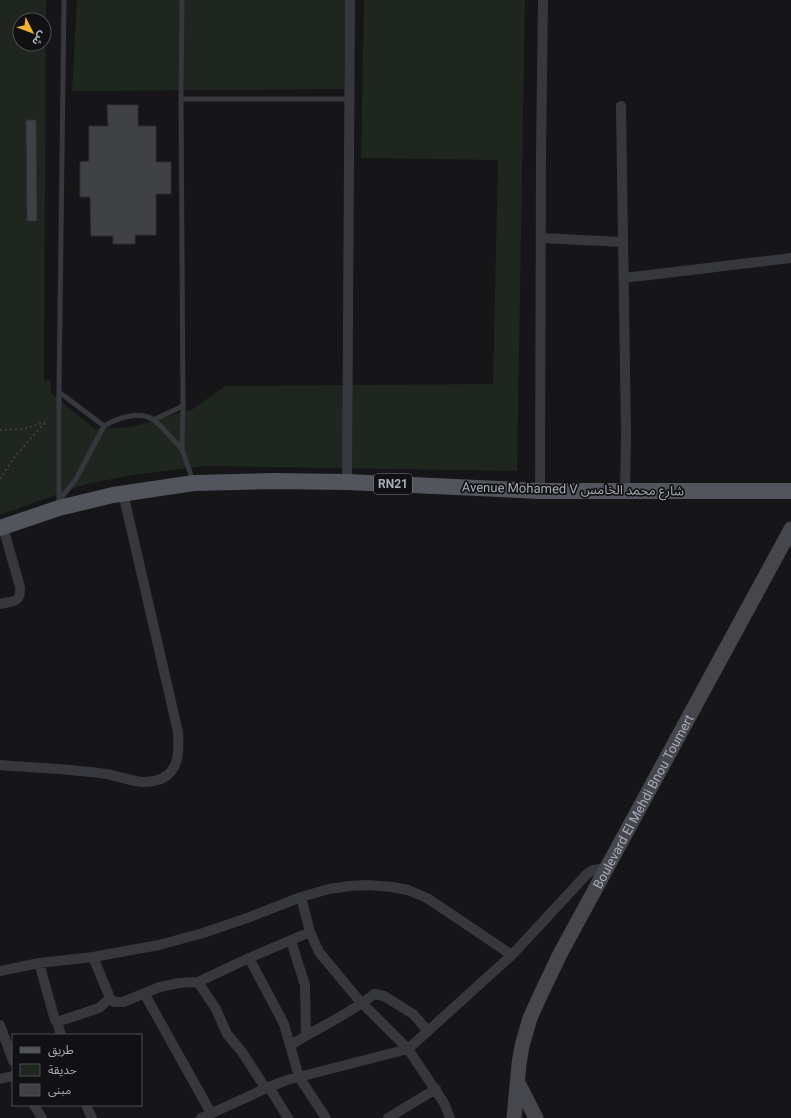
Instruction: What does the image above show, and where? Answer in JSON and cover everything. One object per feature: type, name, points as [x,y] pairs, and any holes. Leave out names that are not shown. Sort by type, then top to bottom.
[{"type":"main road","name":"Avenue Mohamed V شارع محمد الخامس","points":[[1,527],[59,505],[123,493],[194,483],[272,481],[347,482],[540,491],[791,491]]},
{"type":"main road","name":"Boulevard El Mehdi Bnou Toumert","points":[[514,1118],[522,1046],[530,1018],[540,996],[560,954],[791,529]]},
{"type":"main road","points":[[518,1083],[536,1118]]},
{"type":"street","points":[[347,482],[350,0]]},
{"type":"street","points":[[540,491],[540,238],[543,0]]},
{"type":"street","points":[[621,106],[626,434],[625,490]]},
{"type":"street","points":[[540,238],[622,242]]},
{"type":"street","points":[[624,278],[791,258]]},
{"type":"street","points":[[0,765],[106,774],[142,782],[162,778],[171,772],[177,762],[179,749],[178,732],[123,493]]},
{"type":"street","points":[[0,604],[15,600],[21,594],[1,527]]},
{"type":"street","points":[[201,1118],[268,1088],[299,1077],[408,1049],[512,954],[587,874],[593,870],[607,868]]},
{"type":"street","points":[[0,971],[159,945],[203,933],[329,888],[367,885],[408,890],[427,898],[512,954]]},
{"type":"street","points":[[301,897],[310,932],[319,952],[362,1004],[408,1049],[436,1089],[450,1118]]},
{"type":"street","points":[[93,957],[110,998],[114,1002],[123,1002],[171,984],[198,982],[310,932]]},
{"type":"street","points":[[291,941],[305,985],[306,1035]]},
{"type":"street","points":[[249,958],[284,1024],[299,1077],[326,1118]]},
{"type":"street","points":[[40,964],[55,1020],[61,1034]]},
{"type":"street","points":[[198,982],[216,1009],[227,1034],[242,1052],[288,1118]]},
{"type":"street","points":[[144,993],[211,1113]]},
{"type":"street","points":[[291,1045],[362,1004],[374,994],[384,996],[413,1014],[428,1031]]},
{"type":"street","points":[[57,1022],[99,1008],[110,998]]},
{"type":"street","points":[[0,1025],[12,1058]]},
{"type":"street","points":[[0,1079],[12,1076]]},
{"type":"street","points":[[388,1118],[436,1089]]},
{"type":"street","points":[[35,1106],[42,1118]]},
{"type":"street","points":[[86,1106],[92,1118]]},
{"type":"lane","points":[[59,505],[58,419],[64,0]]},
{"type":"lane","points":[[182,0],[182,449],[194,483]]},
{"type":"lane","points":[[182,99],[349,100]]},
{"type":"lane","points":[[59,392],[104,426]]},
{"type":"lane","points":[[153,420],[183,406]]},
{"type":"lane","points":[[59,505],[76,479],[104,426],[112,421],[136,415],[153,420],[182,449]]},
{"type":"path","points":[[0,430],[24,429],[58,419]]},
{"type":"path","points":[[0,477],[30,438],[47,421]]},
{"type":"green space","points":[[0,0],[46,0],[46,12],[12,12],[12,52],[46,52],[44,380],[51,381],[51,393],[95,429],[131,427],[193,409],[225,386],[493,384],[498,160],[361,158],[364,0],[525,0],[517,471],[205,466],[133,475],[86,484],[0,515]]},
{"type":"green space","points":[[77,0],[345,0],[344,89],[72,91]]},
{"type":"building","points":[[107,105],[138,105],[138,126],[156,126],[156,162],[171,162],[171,194],[156,194],[156,235],[135,235],[135,244],[113,244],[113,236],[91,236],[90,197],[80,197],[80,162],[89,161],[89,126],[108,126]]},
{"type":"building","points":[[26,120],[36,120],[37,221],[27,221]]}]
